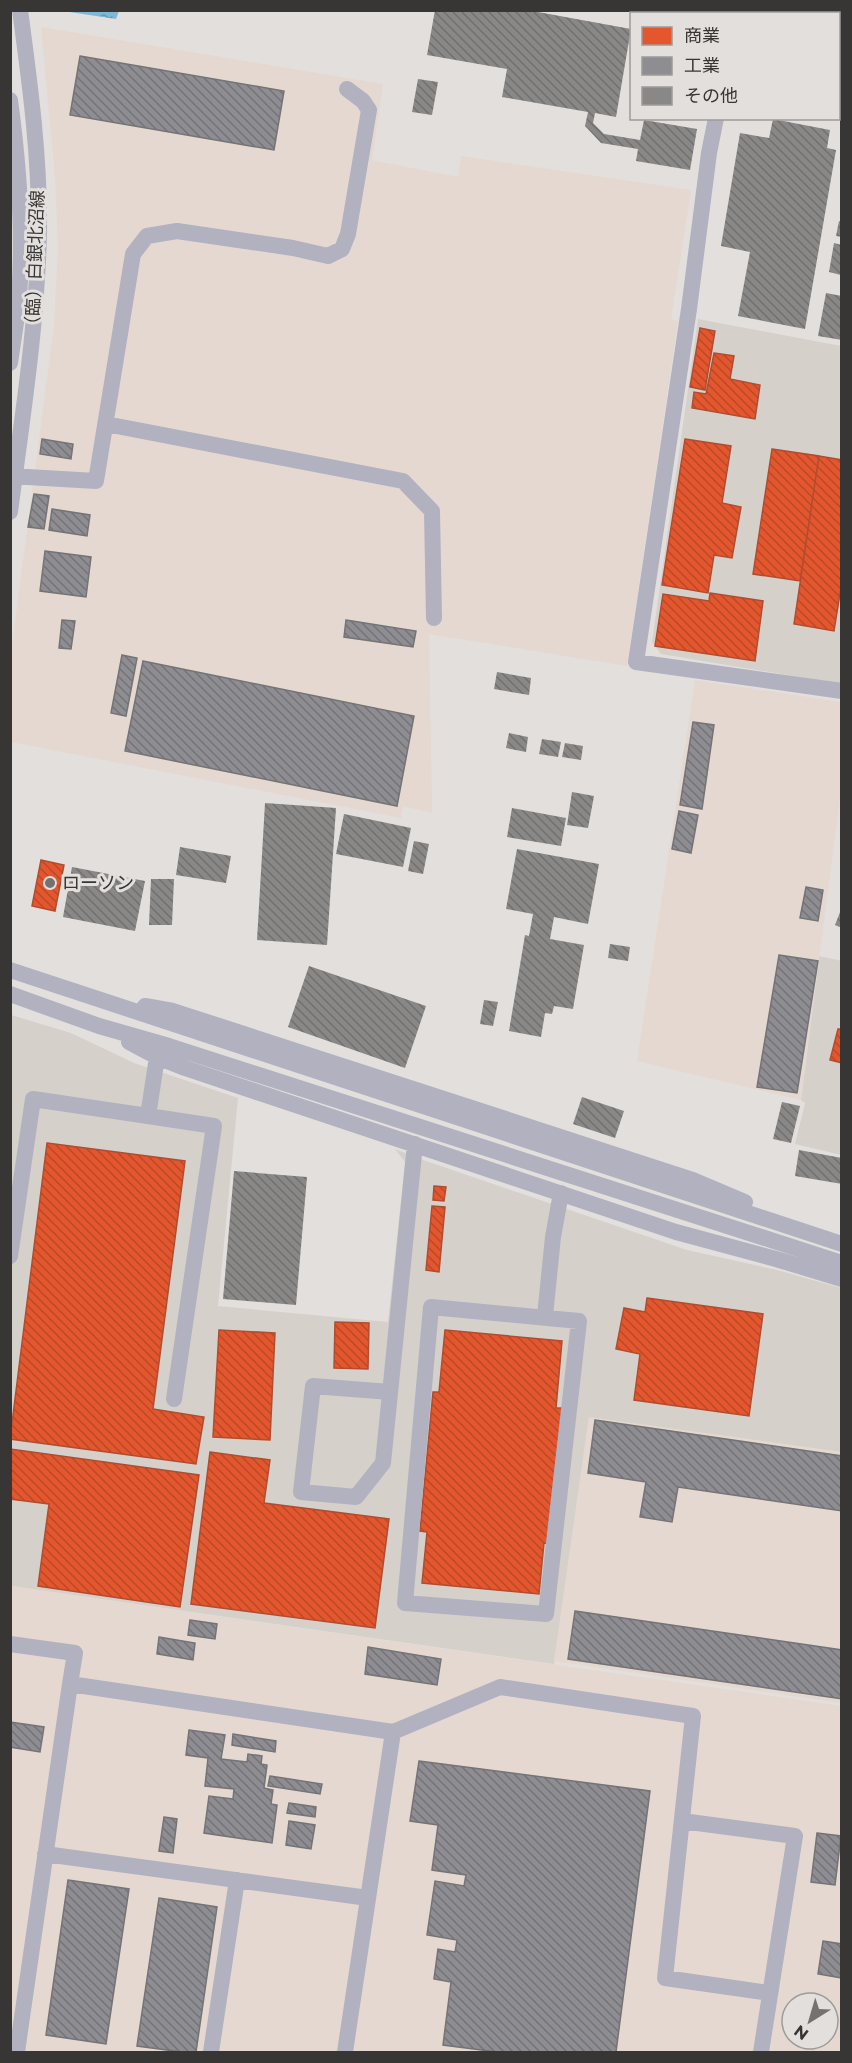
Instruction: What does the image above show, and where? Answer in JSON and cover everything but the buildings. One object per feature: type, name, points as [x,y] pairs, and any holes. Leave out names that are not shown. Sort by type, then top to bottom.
[{"type":"street","name":"（臨）白銀北沼線","points":[[10,512],[36,302],[39,231],[38,170],[20,10]]},
{"type":"street","points":[[13,476],[96,481],[133,254],[147,236],[177,231],[293,248],[328,256],[342,249],[348,234],[369,110],[363,101],[346,89]]},
{"type":"street","name":"（臨）白銀北沼線","points":[[10,100],[18,161],[21,230],[19,298],[10,363]]},
{"type":"street","points":[[716,120],[636,662],[842,691]]},
{"type":"street","points":[[105,424],[404,481],[432,511],[434,618]]},
{"type":"street","points":[[10,970],[842,1244]]},
{"type":"street","points":[[10,994],[416,1144],[676,1232],[776,1258],[842,1279]]},
{"type":"street","points":[[106,1000],[173,1011],[693,1180],[783,1218],[842,1237]]},
{"type":"street","points":[[148,1116],[163,1052]]},
{"type":"street","points":[[163,1052],[842,1263]]},
{"type":"street","points":[[10,1256],[33,1099],[214,1126],[174,1399]]},
{"type":"street","points":[[390,1392],[313,1386],[301,1492],[356,1497],[383,1463],[416,1144]]},
{"type":"street","points":[[545,1316],[553,1237],[561,1193]]},
{"type":"street","points":[[431,1307],[545,1316],[579,1321],[546,1614],[405,1603],[431,1307]]},
{"type":"street","points":[[10,1644],[75,1653],[17,2052]]},
{"type":"street","points":[[70,1684],[393,1732],[500,1687],[693,1716],[665,1978],[769,1993]]},
{"type":"street","points":[[345,2052],[393,1732]]},
{"type":"street","points":[[682,1821],[795,1836],[760,2052]]},
{"type":"street","points":[[45,1854],[368,1898]]},
{"type":"street","points":[[211,2052],[237,1880]]},
{"type":"shaded area","points":[[41,27],[383,84],[372,160],[458,177],[461,156],[691,190],[671,319],[678,321],[627,666],[429,634],[432,813],[403,806],[401,818],[11,742],[11,653],[54,325],[58,246],[55,177]]},
{"type":"shaded area","points":[[698,319],[841,346],[841,684],[661,654],[652,642]]},
{"type":"shaded area","points":[[695,680],[841,702],[841,790],[801,1100],[637,1061]]},
{"type":"shaded area","points":[[819,956],[842,961],[841,1155],[795,1144],[805,1103],[801,1100]]},
{"type":"shaded area","points":[[11,1015],[71,1033],[134,1063],[238,1098],[218,1306],[388,1322],[405,1162],[395,1149],[687,1250],[777,1270],[841,1288],[841,1452],[589,1418],[554,1664],[11,1586]]},
{"type":"shaded area","points":[[589,1417],[841,1452],[841,1703],[554,1661]]},
{"type":"shaded area","points":[[11,1586],[841,1706],[841,2052],[11,2052]]},
{"type":"water","points":[[63,11],[119,11],[116,19]]},
{"type":"place","name":"ローソン","points":[[50,883]]}]
